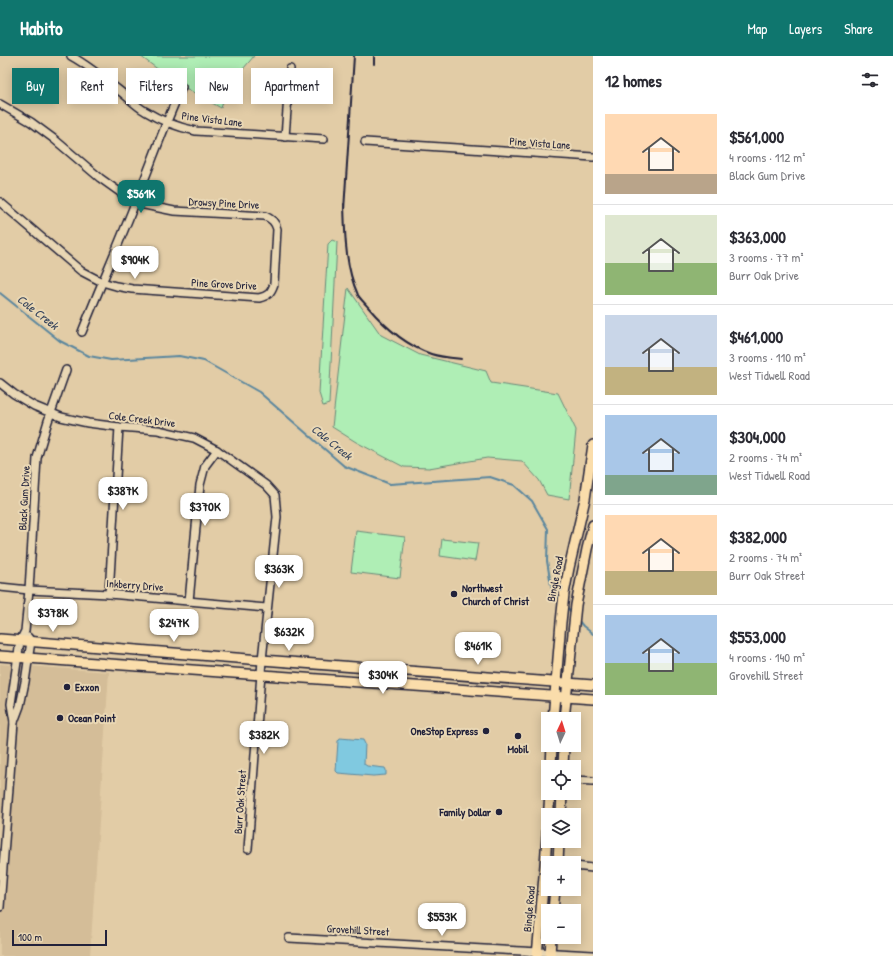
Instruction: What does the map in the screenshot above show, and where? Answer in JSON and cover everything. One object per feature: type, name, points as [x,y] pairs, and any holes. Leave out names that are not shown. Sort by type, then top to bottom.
[{"type":"main road","name":"Bingle Road","points":[[554,712],[564,594],[585,499],[593,445]]},
{"type":"main road","points":[[565,712],[579,587],[593,525]]},
{"type":"main road","points":[[574,546],[587,549]]},
{"type":"main road","points":[[0,639],[593,685]]},
{"type":"main road","points":[[0,656],[593,700]]},
{"type":"main road","points":[[368,683],[370,668]]},
{"type":"main road","points":[[447,674],[447,689]]},
{"type":"main road","name":"Bingle Road","points":[[546,856],[550,800]]},
{"type":"main road","name":"Bingle Road","points":[[537,954],[543,896]]},
{"type":"main road","points":[[550,954],[551,944]]},
{"type":"street","name":"Pine Vista Lane","points":[[71,56],[108,81],[144,111],[166,123],[180,128],[196,131],[324,140]]},
{"type":"street","name":"Drowsy Pine Drive","points":[[0,104],[31,122],[54,139],[100,178],[135,203],[174,211],[265,216],[271,219],[276,224],[277,229],[276,258]]},
{"type":"street","points":[[82,332],[174,104]]},
{"type":"street","points":[[285,137],[287,104]]},
{"type":"street","name":"Pine Vista Lane","points":[[365,142],[593,158]]},
{"type":"street","name":"Pine Grove Drive","points":[[0,202],[81,271],[102,282],[116,286],[132,289],[259,298],[272,291],[276,258]]},
{"type":"street","name":"Black Gum Drive","points":[[14,722],[11,704],[20,640],[25,631],[37,458],[50,413],[66,370]]},
{"type":"street","name":"Cole Creek Drive","points":[[0,383],[14,394],[34,406],[61,417],[88,423],[158,430],[194,438],[217,450],[266,485],[275,495],[277,517],[267,608]]},
{"type":"street","points":[[109,594],[119,427]]},
{"type":"street","points":[[189,601],[200,485],[206,466],[217,450]]},
{"type":"street","name":"Inkberry Drive","points":[[0,587],[109,594],[267,608]]},
{"type":"street","name":"Burr Oak Street","points":[[248,849],[267,608]]},
{"type":"street","points":[[0,907],[14,722],[20,706],[30,641],[25,631]]},
{"type":"street","points":[[581,780],[593,780]]},
{"type":"street","points":[[581,867],[593,868]]},
{"type":"street","name":"Grovehill Street","points":[[289,938],[537,954],[593,955]]},
{"type":"shaded area","points":[[0,664],[109,672],[90,956],[0,956]]},
{"type":"green space","points":[[140,56],[254,56],[243,69],[195,68],[195,93],[187,89],[187,68],[156,68]]},
{"type":"green space","points":[[214,104],[222,104],[221,108]]},
{"type":"green space","points":[[332,240],[337,242],[329,404],[323,406],[319,393],[328,244]]},
{"type":"green space","points":[[348,288],[381,335],[420,355],[486,371],[491,383],[558,393],[576,430],[569,499],[547,495],[539,480],[522,461],[487,458],[429,468],[404,467],[356,442],[332,427]]},
{"type":"green space","points":[[356,531],[405,537],[400,578],[351,572]]},
{"type":"green space","points":[[442,539],[478,543],[475,561],[440,556]]},
{"type":"water","points":[[340,738],[363,740],[365,744],[364,764],[367,766],[385,768],[386,775],[373,776],[338,773],[336,771],[338,741]]},
{"type":"waterway","name":"Cole Creek","points":[[0,293],[60,341],[89,356],[111,360],[179,356],[204,361],[259,392],[344,466],[390,484],[490,477],[514,485],[532,501],[548,529],[547,561],[552,591],[560,600]]},
{"type":"waterway","name":"Cole Creek","points":[[566,606],[572,613]]},
{"type":"waterway","name":"Cole Creek","points":[[578,620],[593,634]]},
{"type":"railway","points":[[344,210],[354,56]]},
{"type":"railway","points":[[374,56],[374,64]]},
{"type":"railway","points":[[344,204],[345,239],[348,262],[350,273],[360,298],[396,335],[413,346],[434,355],[461,359]]},
{"type":"place","name":"Northwest Church of Christ","points":[[454,594]]},
{"type":"place","name":"Exxon","points":[[67,687]]},
{"type":"place","name":"Ocean Point","points":[[60,718]]},
{"type":"place","name":"OneStop Express","points":[[486,731]]},
{"type":"place","name":"Mobil","points":[[518,736]]},
{"type":"place","name":"Family Dollar","points":[[499,812]]}]
